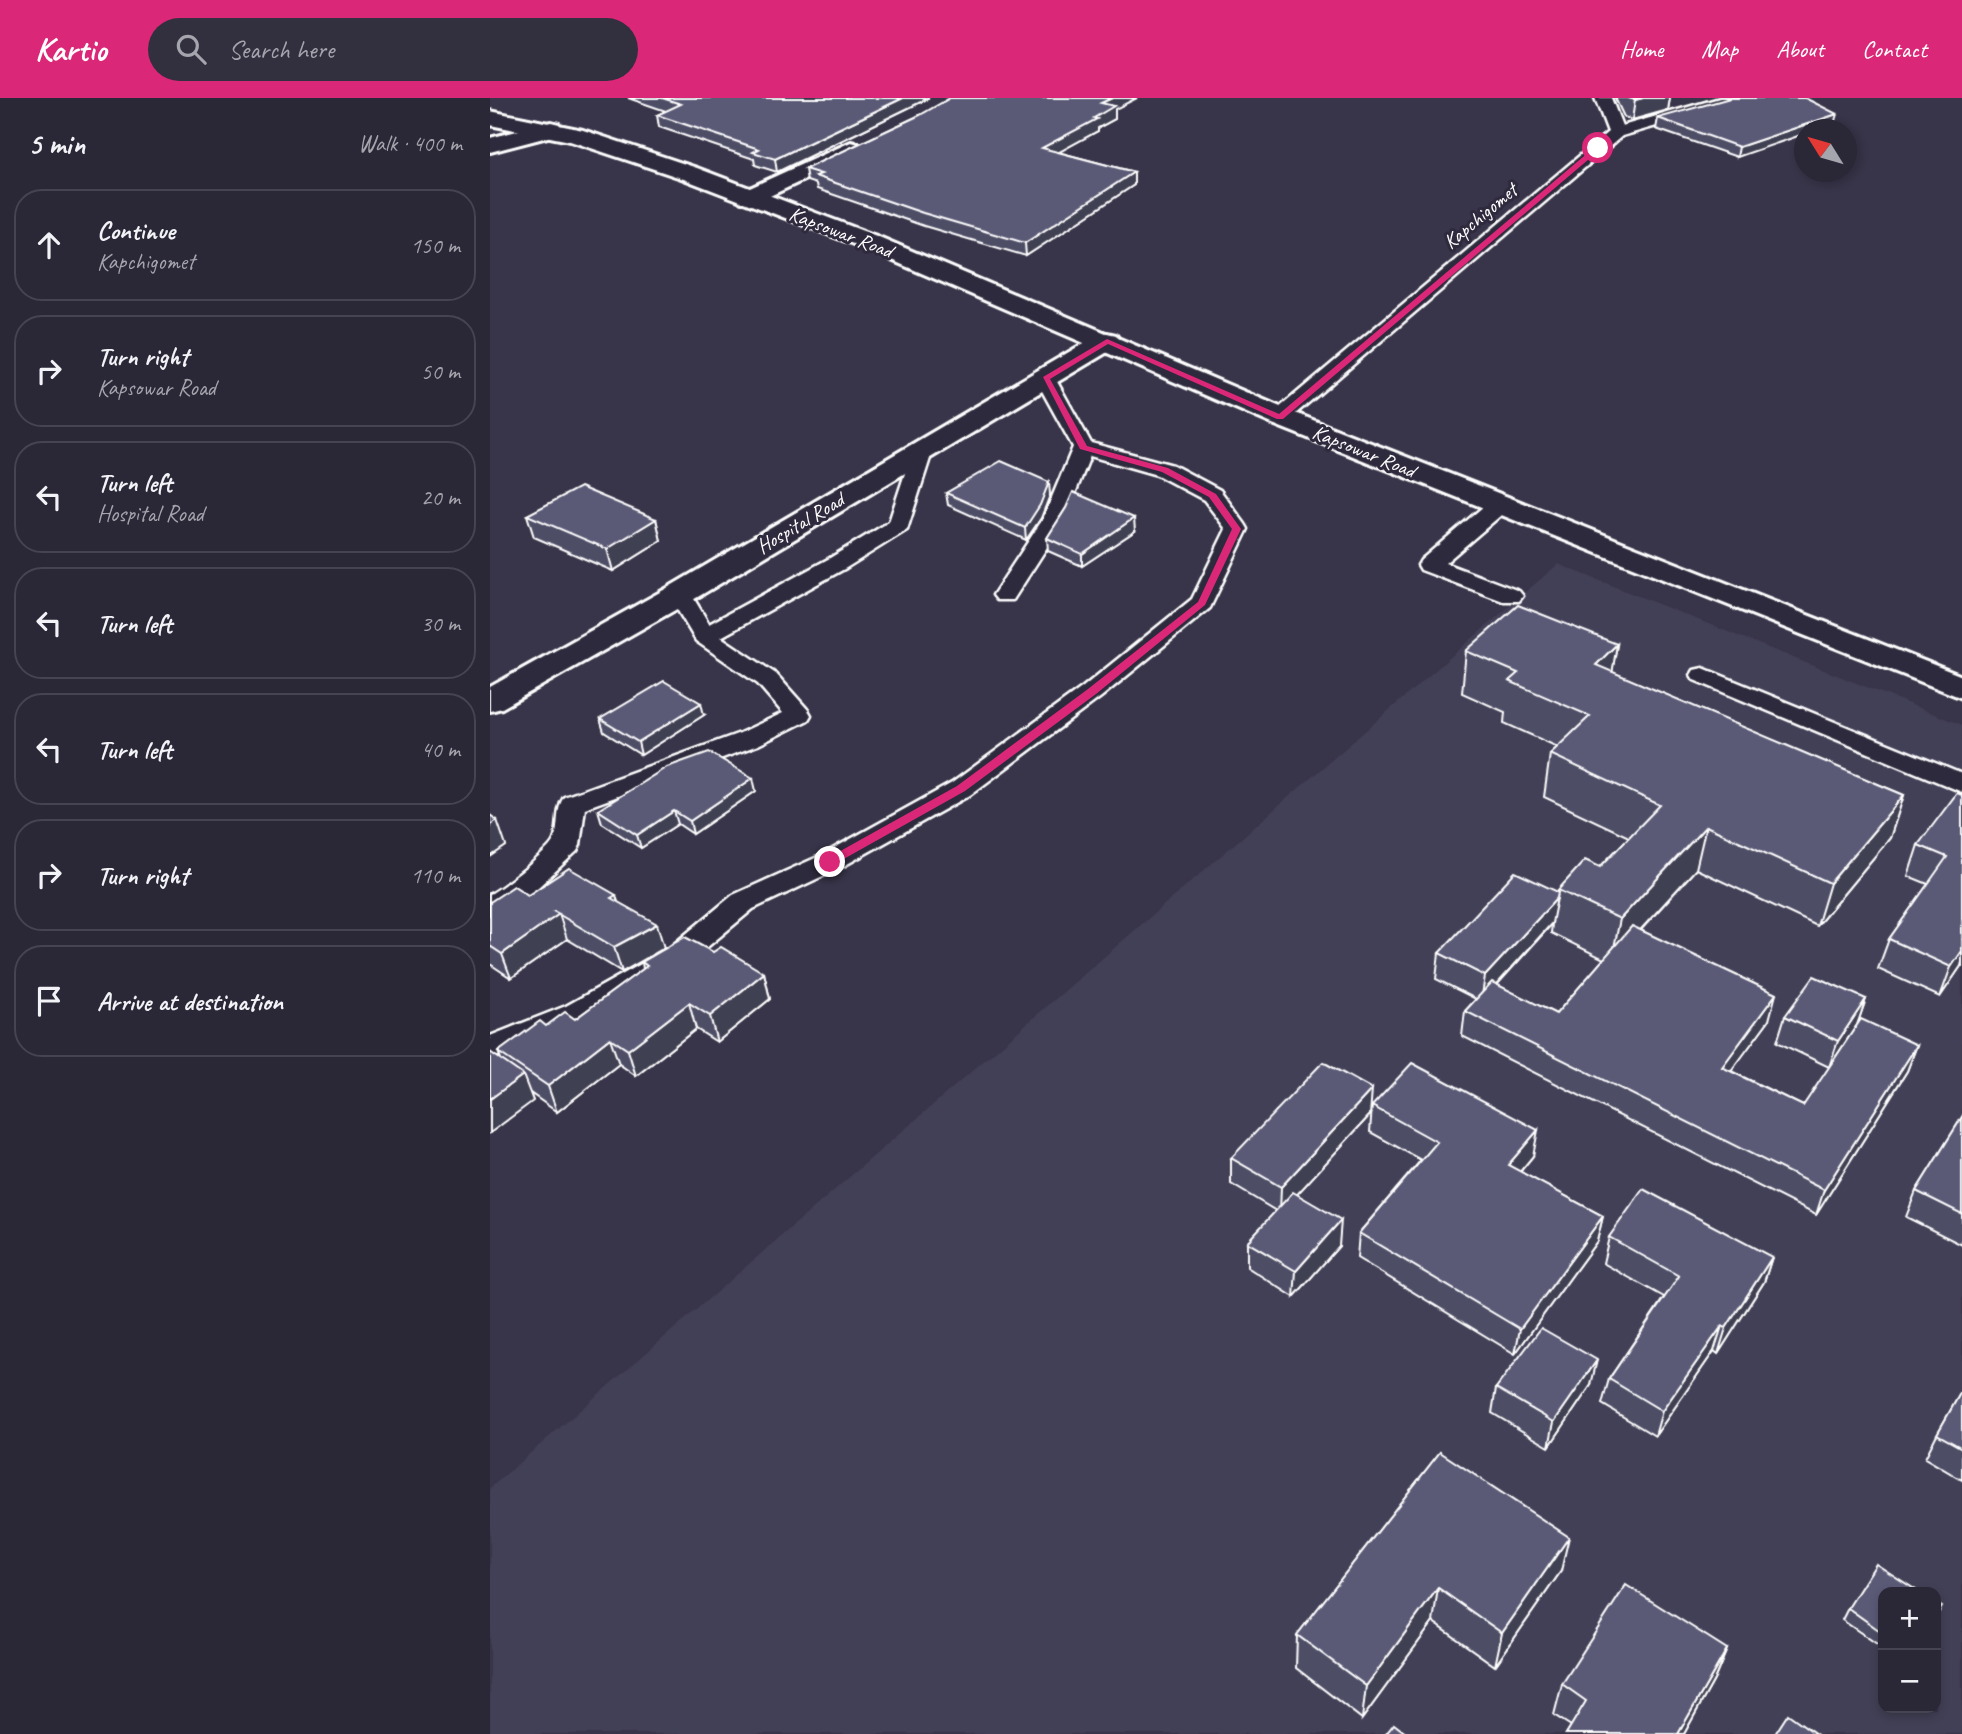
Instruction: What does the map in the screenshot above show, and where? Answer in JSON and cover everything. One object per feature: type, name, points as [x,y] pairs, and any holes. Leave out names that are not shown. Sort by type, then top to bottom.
[{"type":"main road","name":"Kapsowar Road","points":[[490,118],[551,129],[689,173],[870,242],[1280,417],[1962,688]]},
{"type":"main road","points":[[490,145],[551,129]]},
{"type":"main road","points":[[749,197],[874,138]]},
{"type":"main road","name":"Hospital Road","points":[[490,701],[680,594],[1107,341]]},
{"type":"lane","points":[[1603,98],[1616,133]]},
{"type":"lane","name":"Kapchigomet","points":[[1280,417],[1616,133],[1737,98]]},
{"type":"lane","points":[[490,1048],[576,1014],[678,956],[743,902],[830,862],[961,789],[1092,692],[1202,603],[1237,529],[1212,495],[1165,470],[1083,447],[1045,378]]},
{"type":"lane","points":[[1005,595],[1054,519],[1083,447]]},
{"type":"lane","points":[[704,636],[838,563],[899,525],[923,449]]},
{"type":"lane","points":[[1499,505],[1429,565],[1511,596]]},
{"type":"lane","points":[[490,904],[511,896],[567,845],[573,803],[749,739],[799,715],[767,679],[704,636],[680,594]]},
{"type":"lane","points":[[1703,675],[1962,784]]},
{"type":"shaded area","points":[[1558,564],[1962,725],[1962,1734],[490,1734],[490,1488]]},
{"type":"building","points":[[662,98],[903,98],[775,159],[753,152],[759,149],[657,115],[681,104]]},
{"type":"building","points":[[950,98],[1112,98],[1101,103],[1114,106],[1094,118],[1097,119],[1042,148],[1134,172],[1025,243],[923,213],[815,176],[821,174],[805,169]]},
{"type":"building","points":[[1730,98],[1805,98],[1837,114],[1822,119],[1794,119],[1794,128],[1739,147],[1658,118]]},
{"type":"building","points":[[1001,461],[1049,482],[1040,505],[1025,528],[946,493]]},
{"type":"building","points":[[580,487],[656,519],[607,549],[527,515]]},
{"type":"building","points":[[1073,492],[1134,518],[1082,554],[1047,538]]},
{"type":"building","points":[[1518,605],[1617,644],[1596,665],[1904,795],[1830,883],[1706,826],[1620,919],[1558,890],[1585,860],[1600,867],[1660,805],[1550,754],[1590,716],[1509,681],[1518,673],[1466,651]]},
{"type":"building","points":[[664,681],[701,703],[638,742],[600,719]]},
{"type":"building","points":[[709,752],[753,778],[690,821],[674,811],[637,835],[598,810],[667,767]]},
{"type":"building","points":[[1957,793],[1962,795],[1962,951],[1951,967],[1889,939],[1947,857],[1918,845]]},
{"type":"building","points":[[490,815],[497,820],[490,825]]},
{"type":"building","points":[[569,868],[616,895],[611,898],[657,924],[614,947],[559,914],[502,954],[490,946],[490,902],[514,886],[528,895]]},
{"type":"building","points":[[1515,872],[1558,892],[1557,898],[1485,976],[1439,953]]},
{"type":"building","points":[[1632,926],[1776,994],[1722,1067],[1803,1106],[1861,1019],[1917,1045],[1824,1190],[1465,1011],[1492,982],[1556,1014]]},
{"type":"building","points":[[685,937],[713,952],[721,947],[764,973],[710,1016],[689,1003],[628,1050],[610,1038],[548,1086],[498,1052],[540,1021],[546,1026],[565,1012],[575,1019],[647,966],[642,962]]},
{"type":"building","points":[[1814,976],[1866,999],[1838,1041],[1785,1016]]},
{"type":"building","points":[[490,1052],[523,1075],[490,1099]]},
{"type":"building","points":[[1323,1062],[1372,1089],[1281,1187],[1231,1158]]},
{"type":"building","points":[[1412,1063],[1538,1130],[1508,1165],[1603,1216],[1520,1329],[1359,1233],[1437,1142],[1372,1106]]},
{"type":"building","points":[[1962,1117],[1962,1214],[1916,1191]]},
{"type":"building","points":[[1643,1189],[1772,1257],[1726,1328],[1722,1326],[1662,1411],[1609,1379],[1679,1276],[1609,1237]]},
{"type":"building","points":[[1293,1192],[1341,1220],[1296,1271],[1247,1242]]},
{"type":"building","points":[[1541,1328],[1597,1360],[1554,1422],[1496,1388]]},
{"type":"building","points":[[1962,1390],[1962,1448],[1937,1434]]},
{"type":"building","points":[[1440,1452],[1569,1537],[1502,1633],[1438,1588],[1366,1686],[1297,1635]]},
{"type":"building","points":[[1876,1564],[1911,1587],[1878,1587],[1878,1629],[1848,1608]]},
{"type":"building","points":[[1626,1585],[1727,1649],[1678,1734],[1566,1734],[1586,1701],[1562,1684]]},
{"type":"building","points":[[1788,1714],[1816,1734],[1775,1734]]},
{"type":"building","points":[[1394,1724],[1407,1734],[1386,1734]]},
{"type":"route","points":[[830,862],[961,789],[1092,692],[1202,603],[1237,529],[1212,495],[1165,470],[1083,447],[1045,378],[1107,341],[1280,417],[1598,148]]}]
